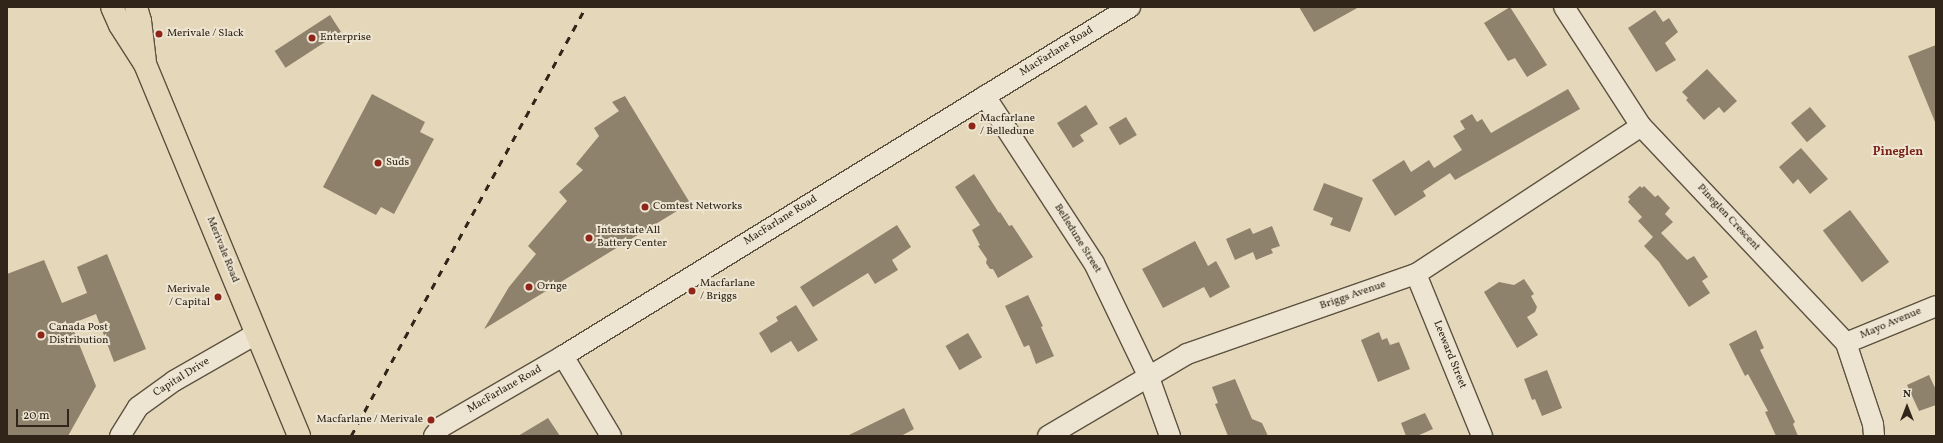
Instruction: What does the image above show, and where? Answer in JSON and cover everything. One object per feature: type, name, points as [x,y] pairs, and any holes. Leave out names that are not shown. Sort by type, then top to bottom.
[{"type":"main road","name":"Merivale Road","points":[[112,7],[120,25],[145,64],[256,334],[300,436]]},
{"type":"main road","name":"Merivale Road","points":[[136,7],[140,21],[145,64]]},
{"type":"street","name":"MacFarlane Road","points":[[434,436],[441,427],[563,356],[1130,7]]},
{"type":"street","name":"Pineglen Crescent","points":[[1564,7],[1641,126],[1846,343],[1873,424],[1874,436]]},
{"type":"street","name":"Belledune Street","points":[[985,96],[1094,263],[1148,375],[1170,436]]},
{"type":"street","name":"Briggs Avenue","points":[[1048,436],[1148,375],[1187,354],[1416,274],[1641,126]]},
{"type":"street","name":"Leeward Street","points":[[1416,274],[1482,436]]},
{"type":"street","name":"Mayo Avenue","points":[[1846,343],[1936,306]]},
{"type":"street","name":"Capital Drive","points":[[120,436],[138,407],[174,381],[256,334]]},
{"type":"street","points":[[563,356],[611,436]]},
{"type":"building","points":[[1299,7],[1359,7],[1314,32]]},
{"type":"building","points":[[1510,7],[1547,65],[1527,77],[1515,58],[1508,61],[1484,23]]},
{"type":"building","points":[[1655,10],[1663,22],[1669,18],[1678,32],[1665,43],[1676,60],[1656,72],[1628,28]]},
{"type":"building","name":"Enterprise","points":[[330,15],[341,32],[286,68],[275,51]]},
{"type":"building","points":[[1936,45],[1936,122],[1935,122],[1908,56]]},
{"type":"building","points":[[1707,69],[1737,101],[1724,113],[1719,107],[1704,120],[1686,100],[1688,98],[1682,92]]},
{"type":"building","points":[[1568,89],[1580,109],[1455,180],[1450,173],[1423,191],[1426,196],[1395,216],[1372,180],[1404,160],[1411,172],[1429,160],[1434,168],[1462,150],[1453,136],[1465,129],[1460,121],[1472,114],[1477,122],[1482,119],[1491,133]]},
{"type":"building","name":"Suds","points":[[372,94],[425,122],[420,132],[434,139],[394,214],[381,207],[376,215],[323,187]]},
{"type":"building","points":[[625,96],[690,203],[484,329],[509,287],[536,254],[528,246],[567,201],[559,192],[583,170],[576,164],[599,136],[594,128],[619,111],[612,102]]},
{"type":"building","points":[[1086,105],[1098,124],[1080,135],[1084,141],[1073,148],[1057,123]]},
{"type":"building","points":[[1810,107],[1826,126],[1807,142],[1791,123]]},
{"type":"building","points":[[1126,117],[1137,135],[1120,145],[1109,127]]},
{"type":"building","points":[[1801,148],[1828,179],[1810,194],[1798,179],[1793,184],[1779,167]]},
{"type":"building","points":[[974,174],[999,213],[1000,212],[1009,226],[1012,225],[1033,257],[998,278],[993,269],[990,269],[986,263],[987,259],[978,246],[980,245],[972,230],[980,225],[955,187]]},
{"type":"building","points":[[1324,183],[1363,198],[1350,232],[1330,225],[1333,218],[1313,210]]},
{"type":"building","points":[[1640,186],[1642,188],[1644,186],[1655,197],[1658,195],[1670,208],[1665,214],[1673,222],[1661,233],[1687,260],[1694,256],[1708,277],[1702,281],[1710,293],[1689,307],[1659,262],[1644,246],[1653,237],[1638,221],[1642,217],[1628,202],[1630,199],[1628,197]]},
{"type":"building","points":[[1850,210],[1889,262],[1862,282],[1823,230]]},
{"type":"building","points":[[897,225],[911,247],[892,260],[898,270],[875,284],[868,273],[813,307],[800,287]]},
{"type":"building","points":[[1272,226],[1280,246],[1271,249],[1273,253],[1256,260],[1253,252],[1235,260],[1226,239],[1250,228],[1253,234]]},
{"type":"building","points":[[1195,241],[1208,266],[1216,261],[1230,287],[1210,298],[1204,287],[1163,308],[1142,269]]},
{"type":"building","name":"Canada Post Distribution","points":[[107,254],[146,349],[114,362],[96,314],[71,324],[96,386],[68,436],[7,436],[7,274],[44,260],[62,303],[87,293],[77,267]]},
{"type":"building","points":[[1524,279],[1534,294],[1531,296],[1537,307],[1535,312],[1527,317],[1538,335],[1517,348],[1484,292],[1499,282],[1514,285]]},
{"type":"building","points":[[1028,295],[1043,326],[1041,327],[1054,356],[1036,364],[1029,345],[1024,347],[1005,306]]},
{"type":"building","points":[[796,305],[818,340],[798,352],[791,341],[771,353],[759,333],[778,321],[776,317]]},
{"type":"building","points":[[1756,330],[1764,348],[1760,350],[1795,422],[1793,424],[1798,436],[1776,436],[1765,412],[1768,411],[1748,374],[1745,376],[1729,344]]},
{"type":"building","points":[[1379,332],[1382,340],[1387,338],[1390,345],[1399,342],[1410,369],[1378,382],[1361,340]]},
{"type":"building","points":[[968,333],[982,357],[959,370],[945,346]]},
{"type":"building","points":[[1547,370],[1562,408],[1542,416],[1535,399],[1532,400],[1524,379]]},
{"type":"building","points":[[1929,375],[1936,390],[1936,405],[1919,411],[1907,385]]},
{"type":"building","points":[[1235,379],[1252,419],[1262,423],[1268,436],[1228,436],[1215,404],[1218,403],[1212,387]]},
{"type":"building","points":[[904,408],[914,429],[901,436],[847,436]]},
{"type":"building","points":[[1425,413],[1433,429],[1417,436],[1406,436],[1401,423]]},
{"type":"building","points":[[548,418],[560,436],[518,436]]},
{"type":"railway","points":[[351,436],[586,7]]},
{"type":"place","name":"Merivale / Slack","points":[[159,34]]},
{"type":"place","name":"Enterprise","points":[[312,38]]},
{"type":"place","name":"Macfarlane / Belledune","points":[[972,126]]},
{"type":"place","name":"Suds","points":[[378,163]]},
{"type":"place","name":"Comtest Networks","points":[[645,207]]},
{"type":"place","name":"Interstate All Battery Center","points":[[589,238]]},
{"type":"place","name":"Ornge","points":[[529,287]]},
{"type":"place","name":"Macfarlane / Briggs","points":[[692,291]]},
{"type":"place","name":"Merivale / Capital","points":[[218,297]]},
{"type":"place","name":"Canada Post Distribution","points":[[41,335]]},
{"type":"place","name":"Macfarlane / Merivale","points":[[431,420]]},
{"type":"district","name":"Pineglen","points":[[1898,153]]}]
